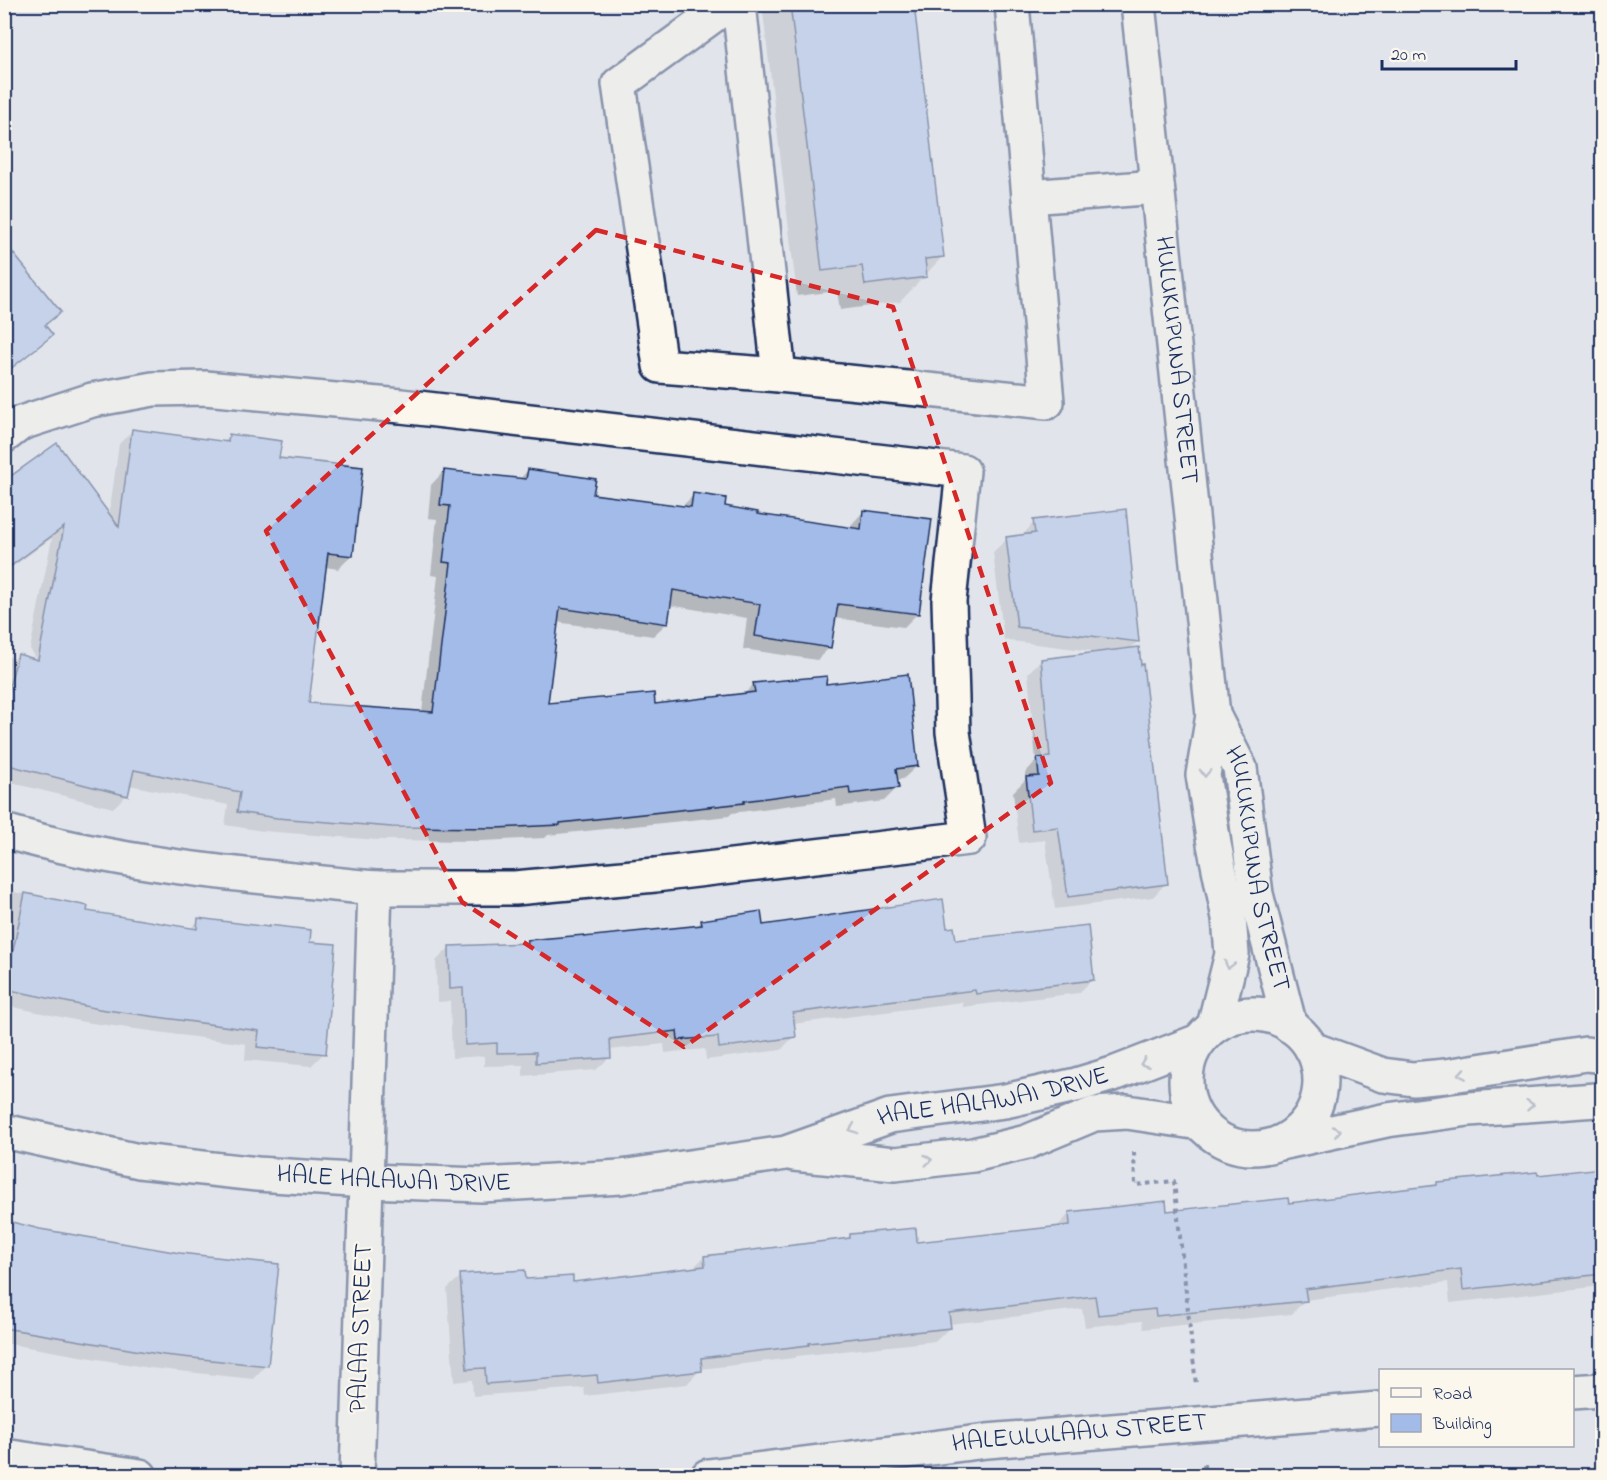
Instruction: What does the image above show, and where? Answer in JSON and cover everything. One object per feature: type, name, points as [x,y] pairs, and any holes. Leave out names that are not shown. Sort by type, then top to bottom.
[{"type":"street","points":[[729,4],[619,84],[660,366],[779,375],[1047,402],[1012,4]]},
{"type":"street","points":[[740,4],[779,375]]},
{"type":"street","name":"HULUKUPUNA STREET","points":[[1138,4],[1213,715],[1203,775],[1229,918],[1232,954],[1206,1033]]},
{"type":"street","points":[[1029,197],[1157,187]]},
{"type":"street","points":[[4,436],[21,423],[92,400],[153,389],[205,388],[401,406],[963,471],[949,601],[953,732],[969,838],[655,876],[515,888],[375,888],[223,874],[56,846],[4,831]]},
{"type":"street","name":"HULUKUPUNA STREET","points":[[1213,715],[1240,768],[1256,894],[1301,1038]]},
{"type":"street","name":"PALAA STREET","points":[[357,1476],[375,888]]},
{"type":"street","points":[[1602,1056],[1586,1054],[1446,1076],[1413,1079],[1383,1076],[1301,1038],[1279,1019],[1257,1014],[1235,1016],[1206,1033],[1188,1061],[1186,1083],[1189,1104],[1200,1123],[1216,1138],[1236,1147],[1258,1149],[1387,1120],[1469,1109],[1602,1098]]},
{"type":"street","name":"HALE HALAWAI DRIVE","points":[[4,1131],[139,1161],[257,1174],[482,1185],[621,1177],[786,1153],[890,1116],[1005,1101],[1076,1085],[1116,1073],[1206,1033]]},
{"type":"street","points":[[1279,1143],[1298,1132],[1312,1114],[1319,1094],[1319,1071],[1301,1038]]},
{"type":"street","name":"HALE HALAWAI DRIVE","points":[[786,1153],[895,1164],[973,1155],[1027,1142],[1094,1114],[1127,1112],[1200,1123]]},
{"type":"street","points":[[1574,1392],[1602,1390]]},
{"type":"street","name":"HALEULULAAU STREET","points":[[708,1476],[987,1442],[1379,1409]]},
{"type":"street","points":[[4,1456],[140,1476]]},
{"type":"path","points":[[1127,1112],[1129,1136],[1134,1151],[1135,1185],[1174,1181],[1205,1476]]},
{"type":"highlighted area","points":[[596,230],[893,307],[1051,783],[684,1047],[462,902],[266,531]]},
{"type":"building","points":[[790,4],[914,4],[944,257],[925,259],[927,277],[865,285],[862,266],[822,271]]},
{"type":"building","points":[[4,242],[61,312],[45,325],[53,335],[4,374]]},
{"type":"building","points":[[132,429],[228,442],[229,434],[282,441],[279,458],[363,467],[353,556],[328,553],[309,703],[433,712],[451,563],[443,562],[450,506],[440,505],[444,470],[526,479],[528,469],[596,479],[593,494],[691,507],[693,493],[726,498],[725,506],[758,512],[757,514],[861,529],[863,510],[932,519],[919,614],[838,604],[831,648],[755,636],[760,604],[673,590],[668,624],[560,608],[548,703],[654,693],[655,704],[755,692],[753,683],[827,676],[826,684],[908,674],[918,766],[896,769],[899,788],[850,794],[849,787],[744,801],[744,803],[560,823],[560,825],[497,828],[392,827],[277,818],[237,812],[240,792],[134,770],[128,796],[4,764],[4,706],[18,654],[38,660],[64,527],[4,571],[4,481],[57,443],[119,527]]},
{"type":"building","points":[[1126,509],[1139,642],[1017,627],[1006,537],[1035,533],[1033,520]]},
{"type":"building","points":[[1139,647],[1141,665],[1143,664],[1168,884],[1068,897],[1058,827],[1032,830],[1026,777],[1039,776],[1037,758],[1050,757],[1041,659]]},
{"type":"building","points":[[25,893],[88,906],[87,911],[197,929],[198,918],[311,930],[310,942],[336,944],[326,1054],[257,1047],[259,1031],[99,1009],[5,989]]},
{"type":"building","points":[[943,899],[947,928],[954,927],[956,940],[1088,925],[1094,980],[976,994],[975,990],[793,1013],[796,1037],[719,1048],[718,1037],[678,1040],[677,1031],[610,1039],[611,1058],[536,1063],[536,1052],[497,1053],[497,1043],[465,1045],[463,988],[450,989],[449,946],[528,943],[527,940],[584,935],[584,937],[702,925],[701,920],[761,911],[763,925]]},
{"type":"building","points":[[1602,1168],[1602,1274],[1463,1290],[1461,1269],[1305,1289],[1307,1301],[1156,1316],[1155,1309],[1098,1315],[1095,1296],[949,1313],[951,1328],[809,1343],[809,1345],[701,1358],[702,1371],[598,1383],[597,1375],[486,1384],[485,1368],[467,1369],[460,1274],[525,1270],[526,1279],[573,1276],[573,1282],[705,1266],[704,1256],[850,1238],[850,1234],[916,1228],[917,1242],[1070,1225],[1069,1212],[1166,1201],[1167,1211],[1288,1198],[1289,1203],[1437,1185],[1437,1182]]},
{"type":"building","points":[[4,1220],[40,1229],[180,1253],[279,1264],[268,1366],[164,1355],[4,1328]]}]
